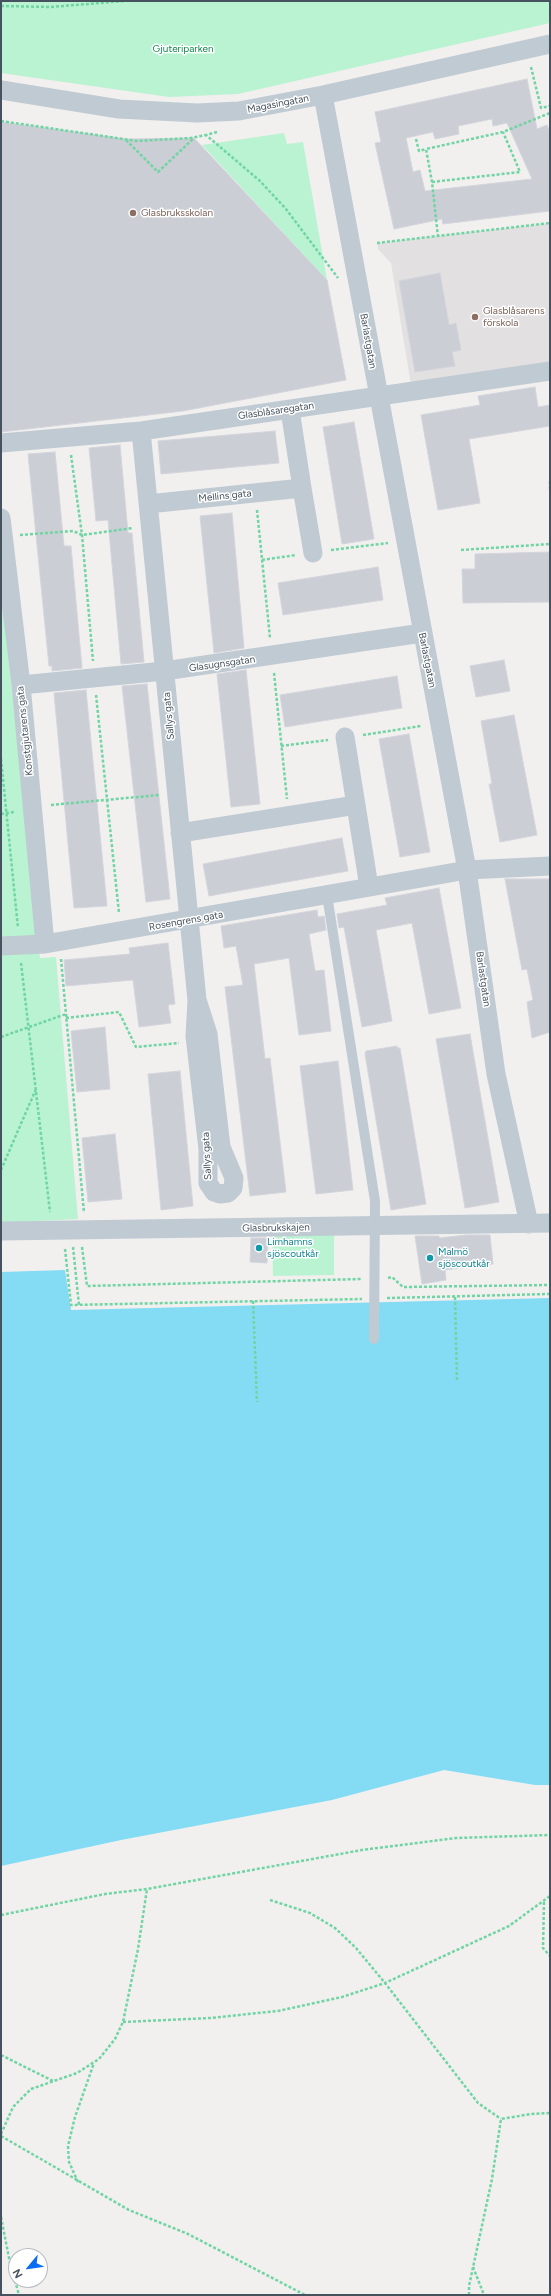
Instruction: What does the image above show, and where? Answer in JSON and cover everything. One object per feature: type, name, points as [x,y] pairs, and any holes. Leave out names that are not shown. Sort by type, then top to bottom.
[{"type":"street","name":"Magasingatan","points":[[1,90],[119,109],[197,113],[239,111],[323,95],[550,45]]},
{"type":"street","name":"Barlastgatan","points":[[323,95],[467,870],[496,1074],[529,1224]]},
{"type":"street","name":"Glasblåsaregatan","points":[[1,444],[141,431],[550,371]]},
{"type":"street","points":[[290,410],[313,553]]},
{"type":"street","name":"Sallys gata","points":[[141,431],[197,1000],[196,1042],[208,1148],[208,1183],[214,1192],[220,1194],[228,1193],[233,1188],[234,1178],[221,1147],[208,1034],[197,1000]]},
{"type":"street","name":"Mellins gata","points":[[148,504],[302,488]]},
{"type":"street","name":"Konstgjutarens gata","points":[[1,518],[33,807],[52,943]]},
{"type":"street","name":"Glasugnsgatan","points":[[20,685],[164,672],[422,633]]},
{"type":"street","points":[[346,738],[369,887]]},
{"type":"street","points":[[180,833],[356,805]]},
{"type":"street","name":"Rosengrens gata","points":[[10,946],[52,943],[467,870],[550,866]]},
{"type":"street","name":"Glasbrukskajen","points":[[1,1231],[550,1223]]},
{"type":"lane","points":[[327,895],[374,1194],[374,1339]]},
{"type":"path","points":[[1,6],[51,7],[124,1]]},
{"type":"path","points":[[531,66],[541,108],[550,106]]},
{"type":"path","points":[[416,139],[419,151],[503,132],[550,113]]},
{"type":"path","points":[[1,121],[126,140],[194,138],[215,132]]},
{"type":"path","points":[[432,182],[520,172],[503,132]]},
{"type":"path","points":[[206,135],[260,181],[286,209],[339,280]]},
{"type":"path","points":[[126,140],[158,172],[194,138]]},
{"type":"path","points":[[426,149],[432,182],[438,237]]},
{"type":"path","points":[[377,243],[550,223]]},
{"type":"path","points":[[550,481],[550,490]]},
{"type":"path","points":[[3,541],[17,536],[73,531],[82,536],[150,525]]},
{"type":"path","points":[[461,550],[550,544]]},
{"type":"path","points":[[1,759],[10,946],[28,1027],[52,1231]]},
{"type":"path","points":[[33,807],[176,794]]},
{"type":"path","points":[[52,943],[66,1014],[79,1230],[79,1305]]},
{"type":"path","points":[[66,1018],[119,1012],[136,1047],[196,1042]]},
{"type":"path","points":[[1,1037],[66,1014]]},
{"type":"path","points":[[1,1170],[36,1089]]},
{"type":"path","points":[[79,1230],[87,1286],[348,1280]]},
{"type":"path","points":[[59,1249],[66,1249],[71,1305],[550,1294]]},
{"type":"path","points":[[400,1286],[550,1285]]},
{"type":"path","points":[[455,1297],[457,1382]]},
{"type":"path","points":[[253,1301],[257,1402]]},
{"type":"path","points":[[1,1915],[105,1894],[147,1889],[362,1850],[456,1838],[550,1835]]},
{"type":"path","points":[[147,1889],[138,1949],[122,2022],[115,2039],[99,2059],[76,2073],[30,2090],[13,2107],[1,2135],[78,2182],[129,2210],[188,2234],[305,2295]]},
{"type":"path","points":[[122,2022],[210,2018],[278,2011],[342,1997],[385,1983],[509,1926],[544,1902],[550,1896]]},
{"type":"path","points":[[270,1900],[310,1913],[335,1928],[356,1948],[478,2103],[501,2119],[531,2114],[550,2113]]},
{"type":"path","points":[[544,1902],[543,1948],[550,1956]]},
{"type":"path","points":[[1,2055],[54,2081]]},
{"type":"path","points":[[78,2182],[69,2162],[68,2146],[75,2116],[94,2062]]},
{"type":"path","points":[[469,2295],[473,2267],[492,2179],[501,2119]]},
{"type":"path","points":[[1,2217],[19,2295]]},
{"type":"path","points":[[473,2267],[484,2295]]},
{"type":"shaded area","name":"Glasblåsarens förskola","points":[[550,223],[550,371],[412,391],[391,263],[378,249],[377,243]]},
{"type":"green space","name":"Gjuteriparken","points":[[1,1],[550,1],[550,23],[238,94],[169,97],[1,73]]},
{"type":"green space","points":[[284,133],[287,144],[303,142],[327,280],[202,145]]},
{"type":"green space","points":[[1,586],[40,958],[56,957],[78,1219],[1,1223]]},
{"type":"green space","points":[[334,1232],[334,1275],[273,1276],[272,1234]]},
{"type":"water","points":[[65,1270],[71,1310],[550,1298],[550,1785],[535,1785],[444,1770],[332,1800],[121,1840],[1,1866],[1,1272]]},
{"type":"building","points":[[527,79],[537,129],[547,125],[550,132],[550,211],[443,224],[442,219],[394,229],[375,143],[381,142],[375,112]],"holes":[[[492,119],[493,126],[507,123],[532,179],[425,191],[420,170],[413,172],[406,138],[433,132],[435,139],[459,134],[458,126]]]},
{"type":"building","name":"Glasbruksskolan","points":[[1,122],[126,139],[194,138],[327,280],[346,380],[183,411],[1,432]]},
{"type":"building","points":[[440,273],[449,325],[456,323],[461,350],[452,352],[455,366],[415,372],[399,281]]},
{"type":"building","points":[[535,387],[538,407],[550,405],[550,426],[469,439],[480,503],[438,510],[421,415],[480,405],[478,396]]},
{"type":"building","points":[[354,422],[374,539],[342,544],[323,427]]},
{"type":"building","points":[[275,431],[279,463],[161,474],[158,441]]},
{"type":"building","points":[[120,445],[128,533],[132,533],[144,662],[121,664],[108,520],[96,521],[89,448]]},
{"type":"building","points":[[55,452],[64,546],[71,546],[82,668],[52,671],[52,666],[49,666],[28,454]]},
{"type":"building","points":[[232,513],[244,648],[214,653],[200,516]]},
{"type":"building","points":[[550,552],[550,602],[463,603],[462,569],[475,569],[475,554]]},
{"type":"building","points":[[378,567],[383,600],[283,615],[278,583]]},
{"type":"building","points":[[504,660],[510,691],[476,697],[470,666]]},
{"type":"building","points":[[246,670],[260,804],[231,807],[217,674]]},
{"type":"building","points":[[397,676],[402,708],[285,727],[280,695]]},
{"type":"building","points":[[147,684],[170,899],[146,902],[122,686]]},
{"type":"building","points":[[86,690],[107,906],[74,908],[54,693]]},
{"type":"building","points":[[514,715],[537,835],[500,842],[489,784],[492,784],[481,721]]},
{"type":"building","points":[[409,734],[430,852],[400,857],[379,739]]},
{"type":"building","points":[[342,838],[348,871],[209,896],[203,864]]},
{"type":"building","points":[[505,879],[550,879],[550,1032],[532,1038],[527,1002],[533,1000],[527,969],[522,970]]},
{"type":"building","points":[[439,888],[461,1008],[429,1014],[412,923],[376,930],[392,1021],[362,1027],[344,927],[339,928],[337,914],[387,905],[385,898]]},
{"type":"building","points":[[317,910],[318,917],[324,916],[326,930],[309,934],[315,971],[324,970],[331,1031],[299,1035],[289,958],[254,964],[265,1059],[270,1058],[286,1192],[250,1196],[225,987],[243,985],[236,946],[224,948],[221,926]]},
{"type":"building","points":[[168,943],[175,1004],[168,1005],[171,1023],[139,1027],[133,980],[66,986],[64,960],[130,954],[129,948]]},
{"type":"building","points":[[105,1027],[110,1089],[77,1092],[71,1031]]},
{"type":"building","points":[[470,1034],[499,1202],[465,1208],[436,1039]]},
{"type":"building","points":[[397,1046],[397,1048],[400,1048],[426,1204],[391,1210],[365,1054],[366,1051]]},
{"type":"building","points":[[338,1061],[353,1190],[316,1194],[300,1066]]},
{"type":"building","points":[[180,1071],[193,1206],[161,1210],[148,1074]]},
{"type":"building","points":[[115,1134],[122,1199],[88,1202],[82,1138]]},
{"type":"building","points":[[466,1235],[490,1235],[493,1264],[445,1270],[446,1280],[422,1284],[415,1236],[439,1236],[439,1238]]},
{"type":"building","name":"Limhamns sjöscoutkår","points":[[251,1238],[268,1238],[267,1263],[250,1262]]},
{"type":"place","name":"Glasbruksskolan","points":[[133,213]]},
{"type":"place","name":"Glasblåsarens förskola","points":[[475,317]]},
{"type":"place","name":"Limhamns sjöscoutkår","points":[[259,1248]]},
{"type":"place","name":"Malmö sjöscoutkår","points":[[430,1258]]}]
